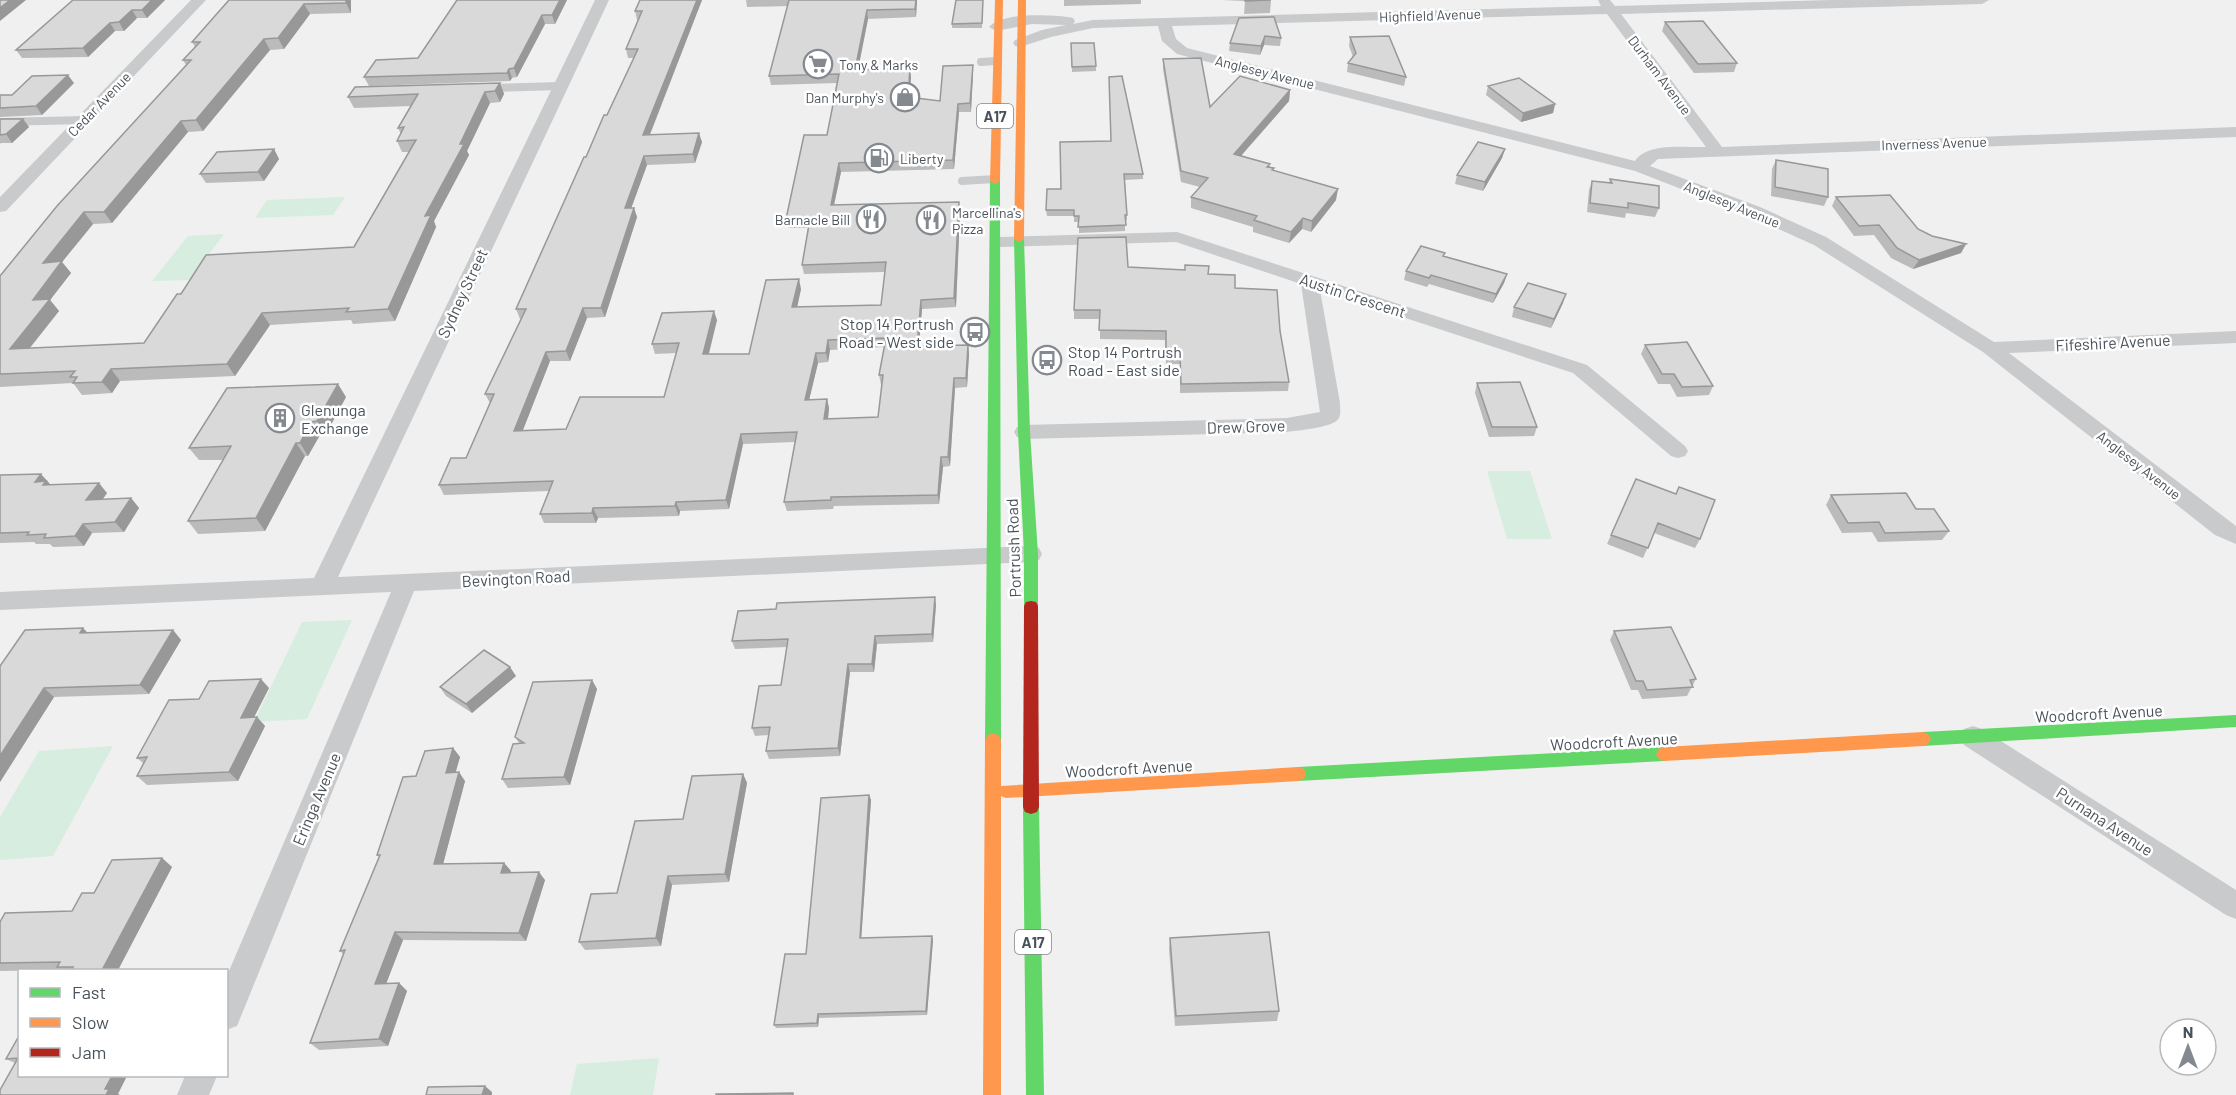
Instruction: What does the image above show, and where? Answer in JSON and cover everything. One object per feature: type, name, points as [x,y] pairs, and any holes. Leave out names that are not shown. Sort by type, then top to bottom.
[{"type":"main road","name":"Portrush Road","points":[[992,1095],[995,242],[1003,175],[993,45],[999,0]]},
{"type":"main road","name":"Portrush Road","points":[[1022,0],[1019,242],[1024,432],[1031,554],[1030,790],[1035,1095]]},
{"type":"main road","name":"Woodcroft Avenue","points":[[993,792],[2236,721]]},
{"type":"street","name":"Cedar Avenue","points":[[0,207],[199,0]]},
{"type":"street","name":"Sydney Street","points":[[322,586],[602,0]]},
{"type":"street","name":"Highfield Avenue","points":[[996,27],[1022,20],[1051,19],[1093,24],[1164,23],[1608,5],[1982,0]]},
{"type":"street","name":"Durham Avenue","points":[[1608,5],[1717,151]]},
{"type":"street","name":"Anglesey Avenue","points":[[1164,23],[1169,41],[1182,51],[1641,168],[1754,211],[1820,241],[1990,348],[2223,529],[2236,536]]},
{"type":"street","name":"Highfield Avenue","points":[[1020,43],[1047,33],[1093,24]]},
{"type":"street","name":"Inverness Avenue","points":[[1641,168],[1643,161],[1654,154],[2236,132]]},
{"type":"street","name":"Austin Crescent","points":[[995,242],[1177,237],[1580,369],[1678,451]]},
{"type":"street","name":"Drew Grove","points":[[1024,432],[1287,425],[1320,420],[1330,416],[1330,403],[1309,280]]},
{"type":"street","name":"Fifeshire Avenue","points":[[1990,348],[2236,337]]},
{"type":"street","name":"Bevington Road","points":[[0,601],[1031,554]]},
{"type":"street","name":"Eringa Avenue","points":[[228,1010],[406,582]]},
{"type":"street","name":"Purnana Avenue","points":[[1972,737],[2236,906]]},
{"type":"street","points":[[193,1095],[201,1077]]},
{"type":"lane","points":[[981,62],[996,61]]},
{"type":"lane","points":[[480,88],[561,86]]},
{"type":"lane","points":[[0,123],[84,120]]},
{"type":"lane","points":[[962,181],[1003,175],[1020,122]]},
{"type":"green space","points":[[345,197],[333,215],[255,218],[267,200]]},
{"type":"green space","points":[[224,234],[190,280],[152,281],[188,236]]},
{"type":"green space","points":[[1487,471],[1530,471],[1552,539],[1507,539]]},
{"type":"green space","points":[[352,620],[307,719],[254,722],[302,622]]},
{"type":"green space","points":[[113,746],[53,856],[0,860],[0,817],[39,751]]},
{"type":"green space","points":[[659,1058],[653,1095],[570,1095],[577,1064]]},
{"type":"building","points":[[0,0],[10,0],[0,8]]},
{"type":"building","points":[[73,0],[152,0],[142,10],[132,10],[119,22],[110,23],[83,48],[16,50]]},
{"type":"building","points":[[229,0],[346,0],[346,3],[304,4],[278,38],[264,39],[196,120],[181,121],[104,212],[84,212],[43,263],[62,261],[33,300],[50,299],[10,349],[144,343],[177,294],[181,294],[206,255],[354,247],[416,140],[397,141],[404,127],[398,128],[418,94],[348,97],[355,87],[500,83],[495,91],[485,92],[460,144],[464,144],[425,216],[431,215],[388,309],[346,312],[349,308],[262,313],[227,364],[111,369],[102,382],[73,383],[77,377],[70,377],[75,371],[0,374],[0,276],[57,206],[191,60],[183,60],[200,42],[192,42]]},
{"type":"building","points":[[457,0],[560,0],[552,15],[542,15],[514,68],[509,69],[507,73],[364,77],[376,60],[418,58]]},
{"type":"building","points":[[640,0],[697,0],[643,135],[699,133],[693,154],[644,156],[625,208],[634,208],[601,308],[583,308],[566,351],[546,352],[514,431],[566,429],[580,397],[664,397],[679,343],[652,344],[662,313],[714,311],[703,354],[749,354],[766,280],[799,279],[792,307],[881,305],[886,262],[802,265],[810,219],[786,219],[804,135],[827,135],[839,74],[769,76],[789,0],[916,0],[915,9],[867,10],[855,70],[910,68],[908,97],[940,101],[943,66],[973,65],[970,103],[958,104],[953,160],[839,163],[831,205],[959,202],[954,298],[921,300],[917,346],[968,345],[966,378],[954,378],[948,457],[941,457],[938,495],[831,497],[831,500],[784,502],[797,432],[741,434],[726,500],[676,502],[675,506],[593,508],[592,513],[540,514],[553,481],[439,485],[451,458],[466,458],[494,394],[485,394],[526,309],[516,309],[584,157],[638,49],[626,49],[642,11],[635,11]],"holes":[[[886,338],[879,375],[883,375],[878,417],[824,419],[827,399],[805,400],[816,353],[826,353],[828,340]]]},
{"type":"building","points":[[956,0],[983,0],[982,23],[952,24]]},
{"type":"building","points":[[1274,17],[1281,38],[1265,36],[1261,46],[1230,43],[1239,18]]},
{"type":"building","points":[[1703,21],[1737,63],[1698,64],[1665,22]]},
{"type":"building","points":[[1389,36],[1406,77],[1348,63],[1356,53],[1350,37]]},
{"type":"building","points":[[1071,43],[1094,43],[1096,66],[1072,67]]},
{"type":"building","points":[[1201,58],[1210,107],[1240,76],[1290,90],[1234,154],[1270,164],[1267,167],[1274,168],[1272,170],[1338,189],[1312,221],[1303,218],[1291,232],[1254,220],[1257,216],[1191,197],[1208,178],[1181,171],[1163,59]]},
{"type":"building","points":[[68,75],[36,106],[0,108],[0,95],[12,95],[32,76]]},
{"type":"building","points":[[1122,76],[1143,174],[1124,174],[1126,225],[1078,227],[1079,216],[1074,216],[1074,210],[1046,210],[1047,189],[1061,189],[1060,142],[1111,141],[1109,77]]},
{"type":"building","points":[[1519,78],[1555,104],[1523,113],[1488,86]]},
{"type":"building","points":[[0,119],[23,119],[6,134],[0,135]]},
{"type":"building","points":[[1478,142],[1505,149],[1485,182],[1457,175]]},
{"type":"building","points":[[274,149],[258,172],[200,174],[217,152]]},
{"type":"building","points":[[1776,160],[1828,169],[1828,197],[1775,187]]},
{"type":"building","points":[[1610,179],[1659,186],[1659,208],[1628,203],[1628,208],[1590,203],[1592,181],[1612,183]]},
{"type":"building","points":[[1890,195],[1918,229],[1932,236],[1966,244],[1919,260],[1897,248],[1879,225],[1859,226],[1836,197]]},
{"type":"building","points":[[1126,237],[1128,267],[1185,270],[1185,265],[1209,266],[1208,274],[1235,275],[1235,288],[1277,290],[1280,331],[1289,382],[1181,384],[1180,355],[1166,355],[1166,331],[1099,330],[1100,310],[1074,310],[1078,238]]},
{"type":"building","points":[[1421,246],[1445,253],[1443,256],[1507,274],[1496,294],[1431,275],[1429,278],[1406,271]]},
{"type":"building","points":[[1528,283],[1566,294],[1554,319],[1514,307]]},
{"type":"building","points":[[1687,342],[1713,386],[1682,387],[1674,374],[1662,374],[1645,345]]},
{"type":"building","points":[[1520,382],[1537,427],[1492,427],[1477,383]]},
{"type":"building","points":[[338,384],[317,421],[311,422],[300,443],[296,443],[256,518],[188,521],[231,446],[189,448],[227,388]]},
{"type":"building","points":[[41,474],[35,482],[46,481],[43,485],[99,483],[86,500],[131,498],[115,522],[83,524],[75,536],[44,538],[46,534],[0,533],[0,475]]},
{"type":"building","points":[[1636,479],[1676,494],[1679,487],[1715,500],[1700,539],[1658,523],[1648,548],[1611,535]]},
{"type":"building","points":[[1906,493],[1916,509],[1934,509],[1949,531],[1885,533],[1879,522],[1848,523],[1831,495]]},
{"type":"building","points":[[935,597],[932,634],[875,636],[872,664],[848,664],[838,748],[766,751],[770,727],[752,728],[759,686],[781,685],[788,639],[732,641],[738,611],[776,609],[777,603]]},
{"type":"building","points":[[1671,627],[1696,679],[1690,680],[1693,687],[1647,690],[1643,681],[1636,681],[1614,631]]},
{"type":"building","points":[[83,628],[80,633],[173,630],[140,685],[44,688],[0,756],[0,666],[25,630]]},
{"type":"building","points":[[484,650],[510,667],[466,704],[440,687]]},
{"type":"building","points":[[261,679],[241,718],[257,717],[229,772],[137,776],[147,757],[137,758],[169,700],[199,699],[209,681]]},
{"type":"building","points":[[592,680],[564,777],[502,779],[513,744],[524,743],[515,737],[533,682]]},
{"type":"building","points":[[453,748],[446,773],[459,772],[434,864],[504,863],[501,873],[539,872],[519,933],[395,932],[375,984],[399,983],[379,1039],[310,1043],[345,950],[340,951],[380,855],[377,855],[403,777],[416,776],[425,751]]},
{"type":"building","points":[[743,774],[725,874],[668,876],[656,938],[579,942],[591,894],[617,893],[635,821],[683,819],[692,776]]},
{"type":"building","points":[[869,795],[860,938],[932,936],[926,1011],[818,1014],[817,1023],[774,1025],[785,954],[806,954],[821,798]]},
{"type":"building","points":[[162,858],[103,969],[57,967],[60,962],[0,963],[0,922],[5,913],[72,911],[82,893],[94,893],[112,860]]},
{"type":"building","points":[[1269,932],[1279,1011],[1176,1016],[1170,938]]},
{"type":"building","points":[[18,1038],[18,1058],[6,1059]]},
{"type":"building","points":[[18,1058],[18,1077],[111,1077],[105,1089],[109,1089],[106,1095],[0,1095],[0,1090]]},
{"type":"building","points":[[485,1086],[482,1095],[426,1095],[428,1087]]},
{"type":"building","points":[[793,1093],[793,1095],[716,1095],[716,1094]]},
{"type":"traffic: fast","points":[[993,740],[995,181]]},
{"type":"traffic: fast","points":[[1019,239],[1031,606]]},
{"type":"traffic: fast","points":[[1923,739],[2236,721]]},
{"type":"traffic: fast","points":[[1298,774],[1664,754]]},
{"type":"traffic: fast","points":[[1031,807],[1035,1095]]},
{"type":"traffic: slow","points":[[995,181],[999,0]]},
{"type":"traffic: slow","points":[[1019,239],[1022,0]]},
{"type":"traffic: slow","points":[[1664,754],[1923,739]]},
{"type":"traffic: slow","points":[[992,1095],[993,740]]},
{"type":"traffic: slow","points":[[1006,791],[1298,774]]},
{"type":"traffic: jam","points":[[1031,606],[1031,807]]},
{"type":"place","name":"Tony & Marks","points":[[818,64]]},
{"type":"place","name":"Dan Murphy's","points":[[905,97]]},
{"type":"place","name":"Liberty","points":[[879,158]]},
{"type":"place","name":"Barnacle Bill","points":[[871,219]]},
{"type":"place","name":"Marcellina's Pizza","points":[[931,220]]},
{"type":"place","name":"Stop 14 Portrush Road - West side","points":[[975,332]]},
{"type":"place","name":"Stop 14 Portrush Road - East side","points":[[1047,360]]},
{"type":"place","name":"Glenunga Exchange","points":[[280,418]]}]
